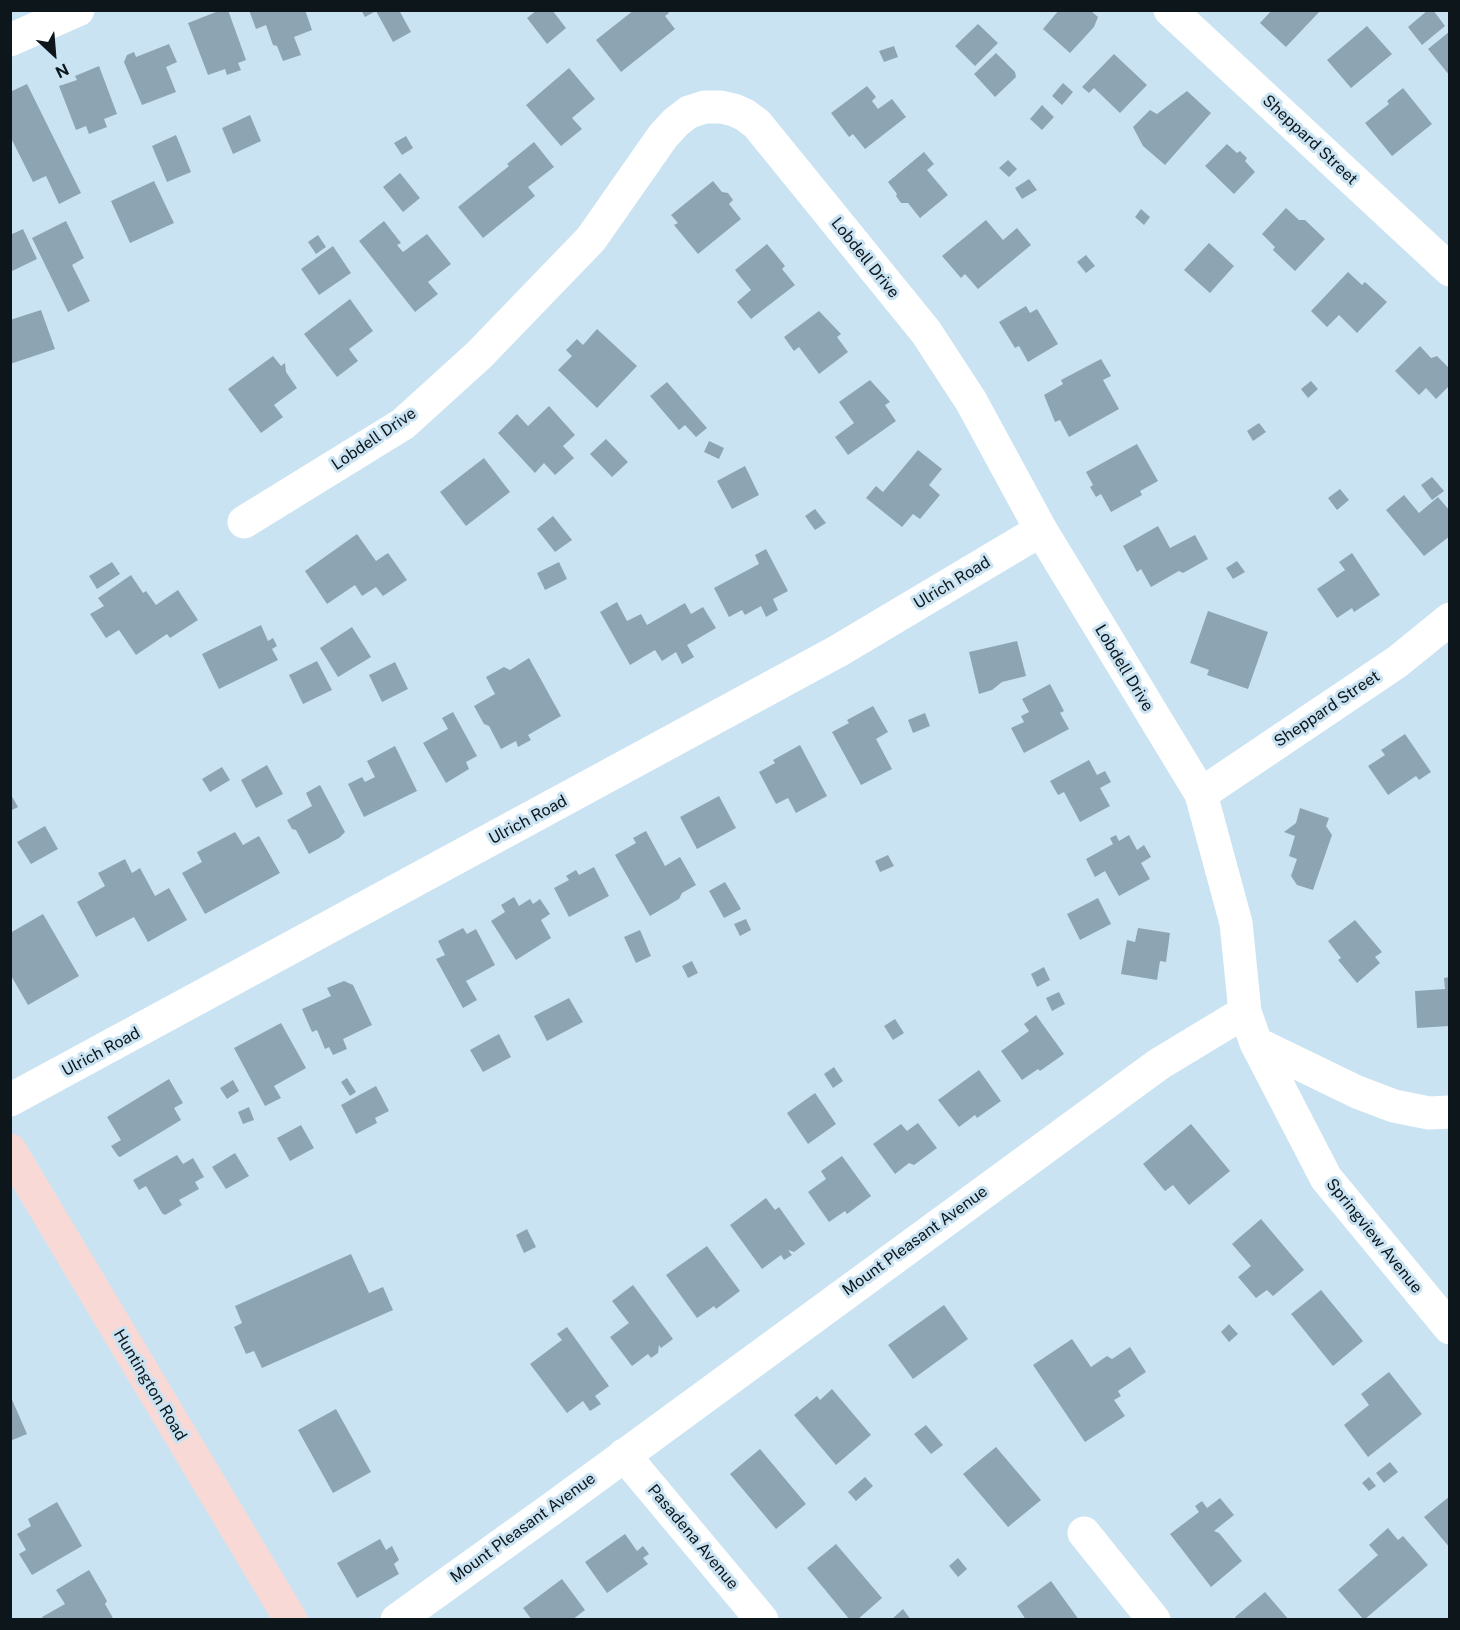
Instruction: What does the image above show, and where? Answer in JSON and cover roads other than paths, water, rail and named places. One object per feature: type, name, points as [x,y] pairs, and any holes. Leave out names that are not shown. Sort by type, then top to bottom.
[{"type":"main road","name":"Huntington Road","points":[[10,1150],[291,1620]]},
{"type":"street","points":[[10,40],[78,10]]},
{"type":"street","name":"Sheppard Street","points":[[1170,10],[1449,270]]},
{"type":"street","name":"Lobdell Drive","points":[[244,522],[404,424],[479,356],[591,239],[663,136],[676,122],[689,112],[705,107],[720,107],[745,115],[757,124],[926,332],[971,401],[1041,530],[1201,794],[1236,923],[1245,1012]]},
{"type":"street","name":"Ulrich Road","points":[[10,1100],[838,651],[1041,530]]},
{"type":"street","name":"Sheppard Street","points":[[1201,794],[1397,662],[1449,620]]},
{"type":"street","points":[[1245,1012],[1256,1043],[1323,1077],[1406,1110],[1430,1113],[1449,1112]]},
{"type":"street","name":"Mount Pleasant Avenue","points":[[397,1620],[1150,1071],[1245,1012]]},
{"type":"street","name":"Springview Avenue","points":[[1256,1043],[1326,1178],[1449,1328]]},
{"type":"street","name":"Pasadena Avenue","points":[[624,1455],[762,1620]]},
{"type":"street","points":[[1084,1533],[1154,1620]]}]
